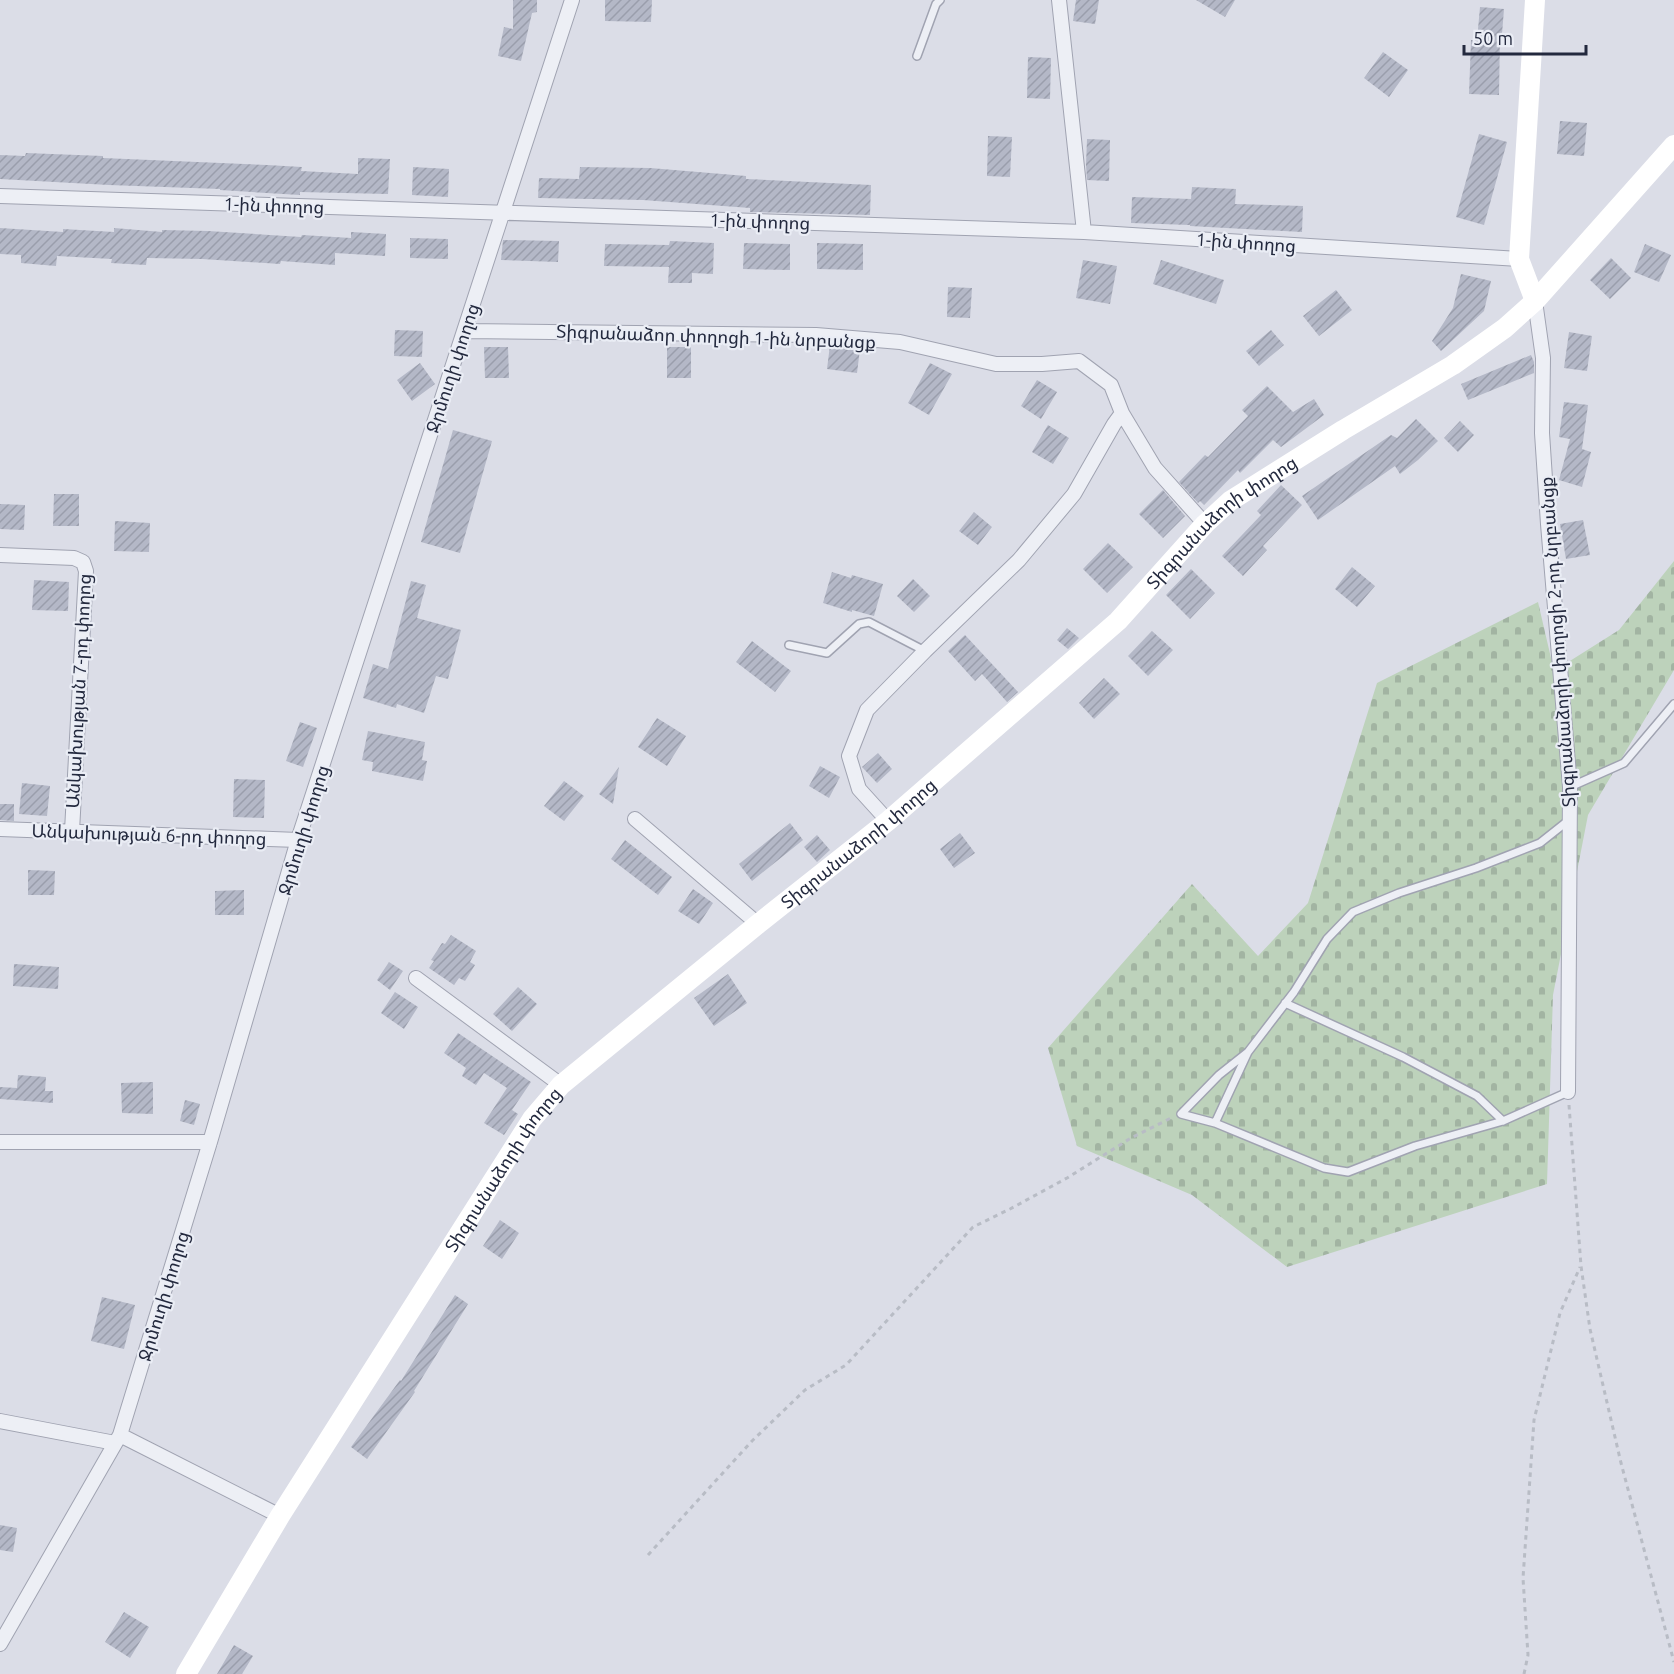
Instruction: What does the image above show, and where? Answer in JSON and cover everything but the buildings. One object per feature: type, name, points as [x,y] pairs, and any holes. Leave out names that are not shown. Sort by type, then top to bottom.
[{"type":"main road","points":[[1534,301],[1520,259],[1535,0]]},
{"type":"main road","name":"Տիգրանաձորի փողոց","points":[[186,1674],[280,1516],[532,1119],[561,1084],[888,822],[1118,621],[1205,524],[1230,501],[1453,365],[1505,328],[1534,301],[1674,145]]},
{"type":"street","name":"Ջրմուղի փողոց","points":[[0,1644],[118,1439],[210,1142],[298,840],[572,0]]},
{"type":"street","points":[[1059,0],[1084,232]]},
{"type":"street","name":"1-ին փողոց","points":[[0,196],[1084,232],[1520,259]]},
{"type":"street","name":"Տիգրանաձորի փողոցի 2-րդ նրբանցք","points":[[1534,301],[1543,358],[1542,433],[1570,787],[1568,1092]]},
{"type":"street","name":"Տիգրանաձոր փողոցի 1-ին նրբանցք","points":[[464,331],[816,335],[900,342],[996,364],[1080,361],[1111,385],[1122,413],[1155,468],[1205,524]]},
{"type":"street","points":[[888,822],[860,789],[849,756],[867,710],[1019,560],[1074,494],[1122,413]]},
{"type":"street","name":"Անկախության 7-րդ փողոց","points":[[0,555],[74,558],[83,562],[86,571],[72,831]]},
{"type":"street","points":[[635,819],[758,924]]},
{"type":"street","name":"Անկախության 6-րդ փողոց","points":[[0,829],[298,840]]},
{"type":"street","points":[[416,978],[561,1084]]},
{"type":"street","points":[[0,1142],[210,1142]]},
{"type":"street","points":[[0,1421],[118,1439],[280,1516]]},
{"type":"lane","points":[[917,56],[936,4],[940,0]]},
{"type":"lane","points":[[789,645],[827,653],[859,624],[869,622],[925,651]]},
{"type":"lane","points":[[1570,787],[1624,763],[1674,704]]},
{"type":"lane","points":[[1215,1123],[1248,1052],[1285,1003],[1327,939],[1353,912],[1399,893],[1540,843],[1569,820]]},
{"type":"lane","points":[[1285,1003],[1403,1057],[1477,1096],[1503,1121]]},
{"type":"lane","points":[[1248,1052],[1219,1075],[1181,1114],[1215,1123],[1324,1168],[1348,1172],[1415,1146],[1503,1121],[1568,1092]]},
{"type":"path","points":[[1568,1092],[1581,1266],[1590,1329],[1674,1662]]},
{"type":"path","points":[[648,1555],[752,1441],[805,1390],[846,1365],[974,1227],[1067,1178],[1131,1138],[1181,1114]]},
{"type":"path","points":[[1524,1674],[1528,1655],[1523,1578],[1534,1420],[1560,1313],[1581,1266]]},
{"type":"green space","points":[[1674,561],[1674,670],[1588,815],[1553,995],[1547,1184],[1287,1267],[1192,1195],[1077,1146],[1048,1048],[1192,884],[1258,956],[1308,903],[1377,683],[1538,602],[1554,671],[1619,630]]}]
